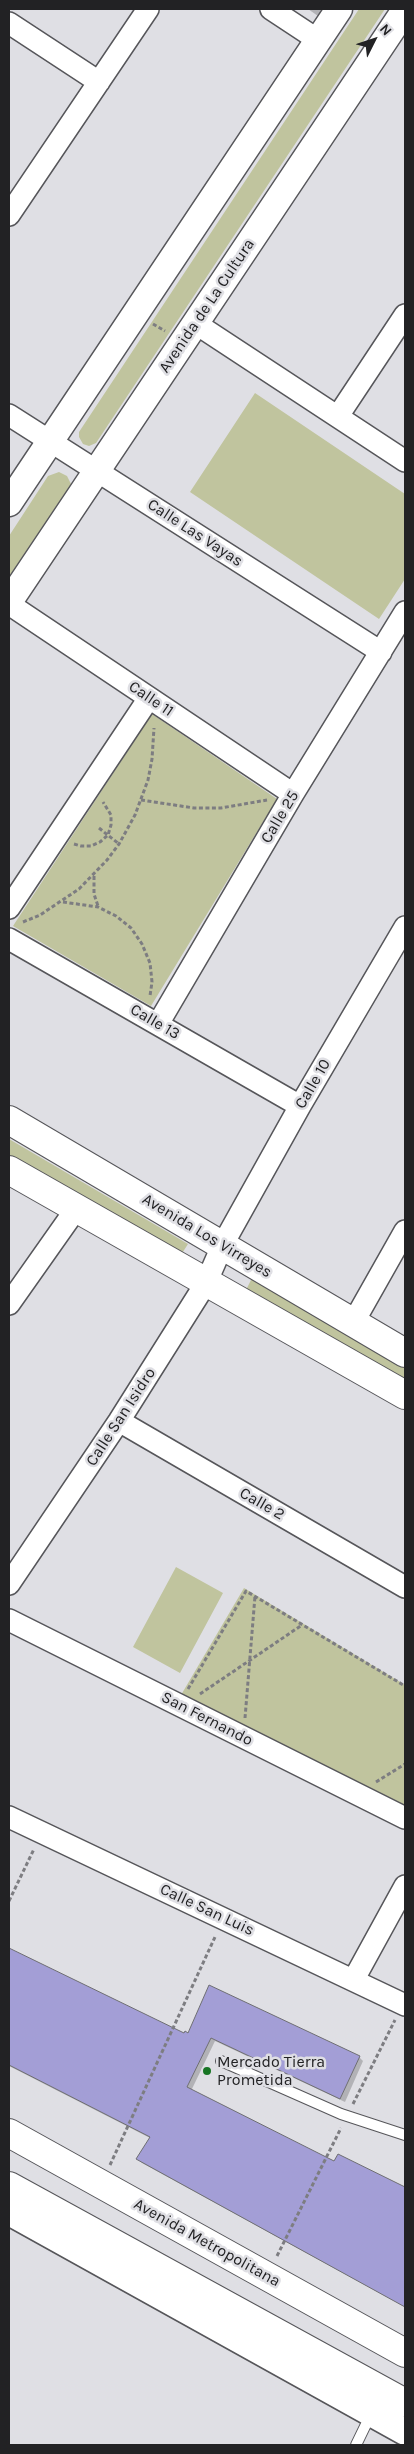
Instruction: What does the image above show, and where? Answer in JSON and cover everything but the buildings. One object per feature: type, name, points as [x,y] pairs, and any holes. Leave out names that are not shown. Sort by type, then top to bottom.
[{"type":"main road","name":"Avenida Los Virreyes","points":[[9,1120],[223,1244],[405,1353]]},
{"type":"main road","points":[[9,1170],[206,1284],[405,1395]]},
{"type":"main road","name":"Avenida Metropolitana","points":[[9,2133],[405,2353]]},
{"type":"main road","points":[[9,2186],[405,2403]]},
{"type":"street","points":[[9,215],[148,9]]},
{"type":"street","points":[[271,9],[318,40]]},
{"type":"street","points":[[9,503],[339,9]]},
{"type":"street","name":"Avenida de La Cultura","points":[[9,603],[405,10]]},
{"type":"street","points":[[9,23],[99,82]]},
{"type":"street","points":[[338,416],[405,315]]},
{"type":"street","points":[[189,333],[338,416],[405,461]]},
{"type":"street","name":"Calle Las Vayas","points":[[9,415],[381,652]]},
{"type":"street","name":"Calle 11","points":[[9,603],[149,698],[283,796]]},
{"type":"street","name":"Calle 25","points":[[158,1024],[283,796],[381,652],[405,612]]},
{"type":"street","points":[[15,913],[149,698]]},
{"type":"street","name":"Calle 10","points":[[223,1244],[300,1106],[405,927]]},
{"type":"street","name":"Calle 13","points":[[9,939],[300,1106]]},
{"type":"street","points":[[9,1304],[76,1209]]},
{"type":"street","points":[[353,1323],[405,1231]]},
{"type":"street","name":"Calle San Isidro","points":[[9,1584],[119,1421],[206,1284],[223,1244]]},
{"type":"street","name":"Calle 2","points":[[119,1421],[405,1587]]},
{"type":"street","name":"San Fernando","points":[[9,1620],[186,1702],[405,1818]]},
{"type":"street","name":"Calle San Luis","points":[[9,1817],[354,1979],[404,2005]]},
{"type":"street","points":[[354,1979],[405,1886]]},
{"type":"street","points":[[9,2212],[405,2432]]},
{"type":"lane","points":[[220,2061],[347,2116],[405,2134]]},
{"type":"lane","points":[[356,2445],[372,2414]]},
{"type":"path","points":[[136,313],[189,333]]},
{"type":"path","points":[[15,913],[16,926],[62,902],[94,876],[119,844],[141,800],[152,759],[154,724]]},
{"type":"path","points":[[265,793],[283,796]]},
{"type":"path","points":[[141,800],[168,805],[212,808],[247,804],[283,796]]},
{"type":"path","points":[[268,807],[283,796]]},
{"type":"path","points":[[76,835],[71,842],[81,846],[96,844],[108,834],[111,826],[111,815],[100,799],[95,806]]},
{"type":"path","points":[[99,828],[119,844]]},
{"type":"path","points":[[94,876],[94,894],[98,907]]},
{"type":"path","points":[[62,902],[98,907],[116,916],[131,928],[142,944],[150,963],[152,982],[150,1002],[155,994]]},
{"type":"path","points":[[186,1702],[246,1591],[405,1686]]},
{"type":"path","points":[[245,1724],[255,1596]]},
{"type":"path","points":[[186,1702],[302,1625]]},
{"type":"path","points":[[369,1786],[405,1764]]},
{"type":"path","points":[[9,1900],[42,1832]]},
{"type":"path","points":[[102,2184],[224,1918]]},
{"type":"path","points":[[267,2276],[404,2005]]},
{"type":"green space","points":[[359,9],[385,9],[96,443],[89,446],[83,444],[79,437],[79,432]]},
{"type":"green space","points":[[255,393],[405,494],[405,579],[379,619],[190,492]]},
{"type":"green space","points":[[59,472],[67,476],[71,484],[9,577],[9,536],[48,476]]},
{"type":"green space","points":[[152,714],[277,799],[151,1006],[13,926]]},
{"type":"green space","points":[[9,1139],[188,1244],[179,1258],[9,1161]]},
{"type":"green space","points":[[252,1278],[405,1367],[405,1389],[243,1296]]},
{"type":"green space","points":[[176,1567],[223,1593],[180,1673],[133,1647]]},
{"type":"green space","points":[[244,1588],[405,1685],[405,1810],[181,1695]]},
{"type":"place","name":"Mercado Tierra Prometida","points":[[207,2071]]}]
